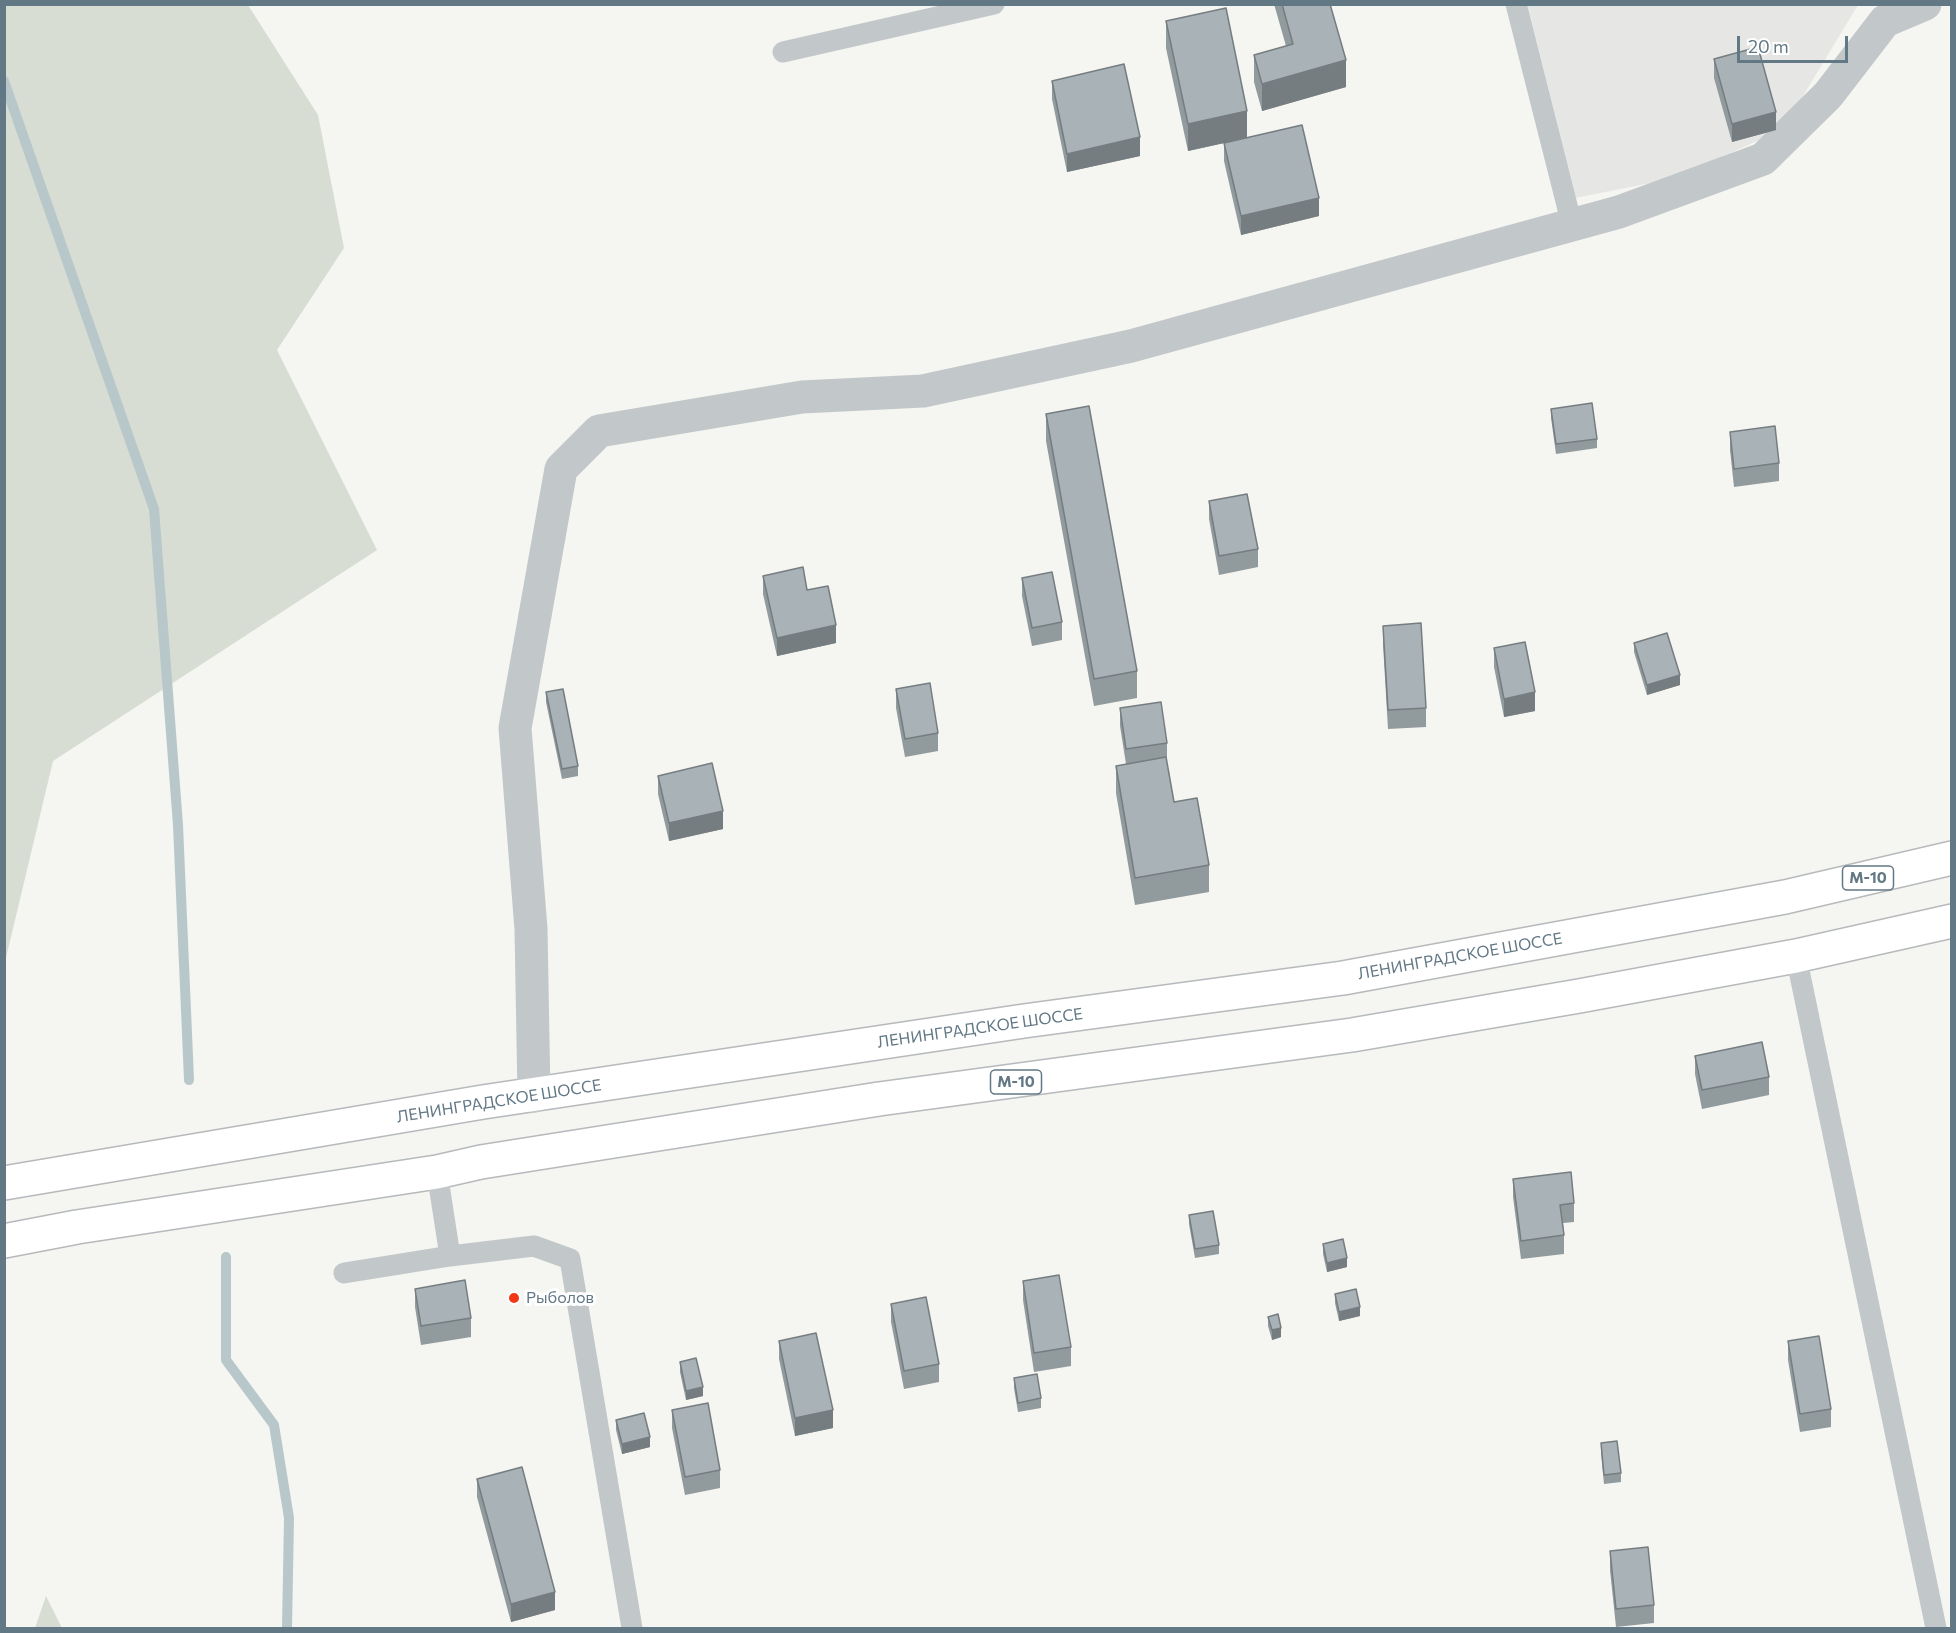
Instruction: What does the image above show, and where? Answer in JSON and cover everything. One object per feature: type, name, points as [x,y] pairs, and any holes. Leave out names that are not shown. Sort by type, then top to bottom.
[{"type":"highway","name":"ЛЕНИНГРАДСКОЕ ШОССЕ","points":[[4,1183],[436,1110],[1024,1021],[1343,978],[1785,897],[1952,858]]},
{"type":"highway","name":"М-10","points":[[4,1241],[77,1227],[437,1172],[493,1160],[879,1099],[1352,1035],[1796,956],[1952,921]]},
{"type":"street","points":[[534,1096],[531,929],[515,729],[561,469],[599,432],[802,398],[934,389],[1131,346],[1619,212],[1762,159],[1828,95],[1885,21],[1925,4]]},
{"type":"lane","points":[[783,52],[994,4]]},
{"type":"lane","points":[[1516,4],[1572,225]]},
{"type":"lane","points":[[1796,956],[1936,1629]]},
{"type":"lane","points":[[437,1172],[450,1256]]},
{"type":"lane","points":[[344,1273],[450,1256],[534,1246],[570,1259],[632,1629]]},
{"type":"shaded area","points":[[5,4],[248,5],[318,115],[344,248],[277,350],[377,550],[53,761],[5,962]]},
{"type":"shaded area","points":[[1524,5],[1858,5],[1783,129],[1676,178],[1570,199]]},
{"type":"shaded area","points":[[46,1596],[62,1628],[35,1628]]},
{"type":"building","points":[[1282,4],[1330,4],[1346,60],[1262,84],[1254,55],[1293,44]]},
{"type":"building","points":[[1226,8],[1247,111],[1188,124],[1166,21]]},
{"type":"building","points":[[1758,47],[1776,112],[1732,124],[1714,59]]},
{"type":"building","points":[[1124,64],[1140,137],[1067,154],[1052,81]]},
{"type":"building","points":[[1302,125],[1319,198],[1241,216],[1224,143]]},
{"type":"building","points":[[1592,403],[1597,439],[1556,444],[1551,409]]},
{"type":"building","points":[[1089,406],[1137,671],[1094,679],[1046,414]]},
{"type":"building","points":[[1775,426],[1779,463],[1734,469],[1730,432]]},
{"type":"building","points":[[1247,494],[1258,549],[1219,556],[1209,501]]},
{"type":"building","points":[[803,567],[807,590],[828,586],[836,625],[777,638],[763,576]]},
{"type":"building","points":[[1052,572],[1062,622],[1032,628],[1022,578]]},
{"type":"building","points":[[1421,623],[1426,708],[1388,710],[1383,626]]},
{"type":"building","points":[[1667,633],[1680,675],[1647,685],[1634,643]]},
{"type":"building","points":[[1525,642],[1535,692],[1504,699],[1494,648]]},
{"type":"building","points":[[930,683],[938,733],[905,739],[896,689]]},
{"type":"building","points":[[563,689],[578,766],[562,769],[546,692]]},
{"type":"building","points":[[1161,702],[1167,743],[1126,749],[1120,708]]},
{"type":"building","points":[[1166,757],[1174,802],[1197,798],[1209,865],[1135,878],[1116,766]]},
{"type":"building","points":[[712,763],[723,811],[669,823],[658,776]]},
{"type":"building","points":[[1762,1042],[1769,1077],[1702,1090],[1695,1056]]},
{"type":"building","points":[[1571,1172],[1574,1203],[1560,1205],[1564,1235],[1521,1241],[1513,1179]]},
{"type":"building","points":[[1213,1211],[1219,1245],[1195,1249],[1189,1215]]},
{"type":"building","points":[[1343,1239],[1347,1258],[1327,1263],[1323,1244]]},
{"type":"building","points":[[1059,1275],[1071,1347],[1034,1353],[1023,1281]]},
{"type":"building","points":[[465,1280],[471,1318],[421,1326],[415,1289]]},
{"type":"building","points":[[1356,1289],[1360,1307],[1339,1312],[1335,1294]]},
{"type":"building","points":[[926,1297],[939,1364],[904,1371],[891,1304]]},
{"type":"building","points":[[1278,1314],[1281,1328],[1272,1330],[1268,1317]]},
{"type":"building","points":[[816,1333],[833,1410],[795,1418],[779,1341]]},
{"type":"building","points":[[1819,1336],[1831,1409],[1800,1414],[1788,1341]]},
{"type":"building","points":[[696,1358],[703,1387],[686,1391],[680,1362]]},
{"type":"building","points":[[1037,1374],[1041,1398],[1018,1403],[1014,1378]]},
{"type":"building","points":[[708,1403],[720,1470],[685,1477],[672,1410]]},
{"type":"building","points":[[644,1413],[650,1437],[622,1444],[616,1420]]},
{"type":"building","points":[[1617,1441],[1621,1473],[1604,1475],[1601,1443]]},
{"type":"building","points":[[522,1467],[555,1592],[511,1604],[477,1479]]},
{"type":"building","points":[[1648,1547],[1654,1605],[1616,1609],[1610,1551]]},
{"type":"waterway","points":[[4,81],[154,509],[178,825],[189,1080]]},
{"type":"waterway","points":[[226,1257],[226,1360],[274,1425],[289,1518],[287,1628]]},
{"type":"place","name":"Рыболов","points":[[514,1298]]}]
